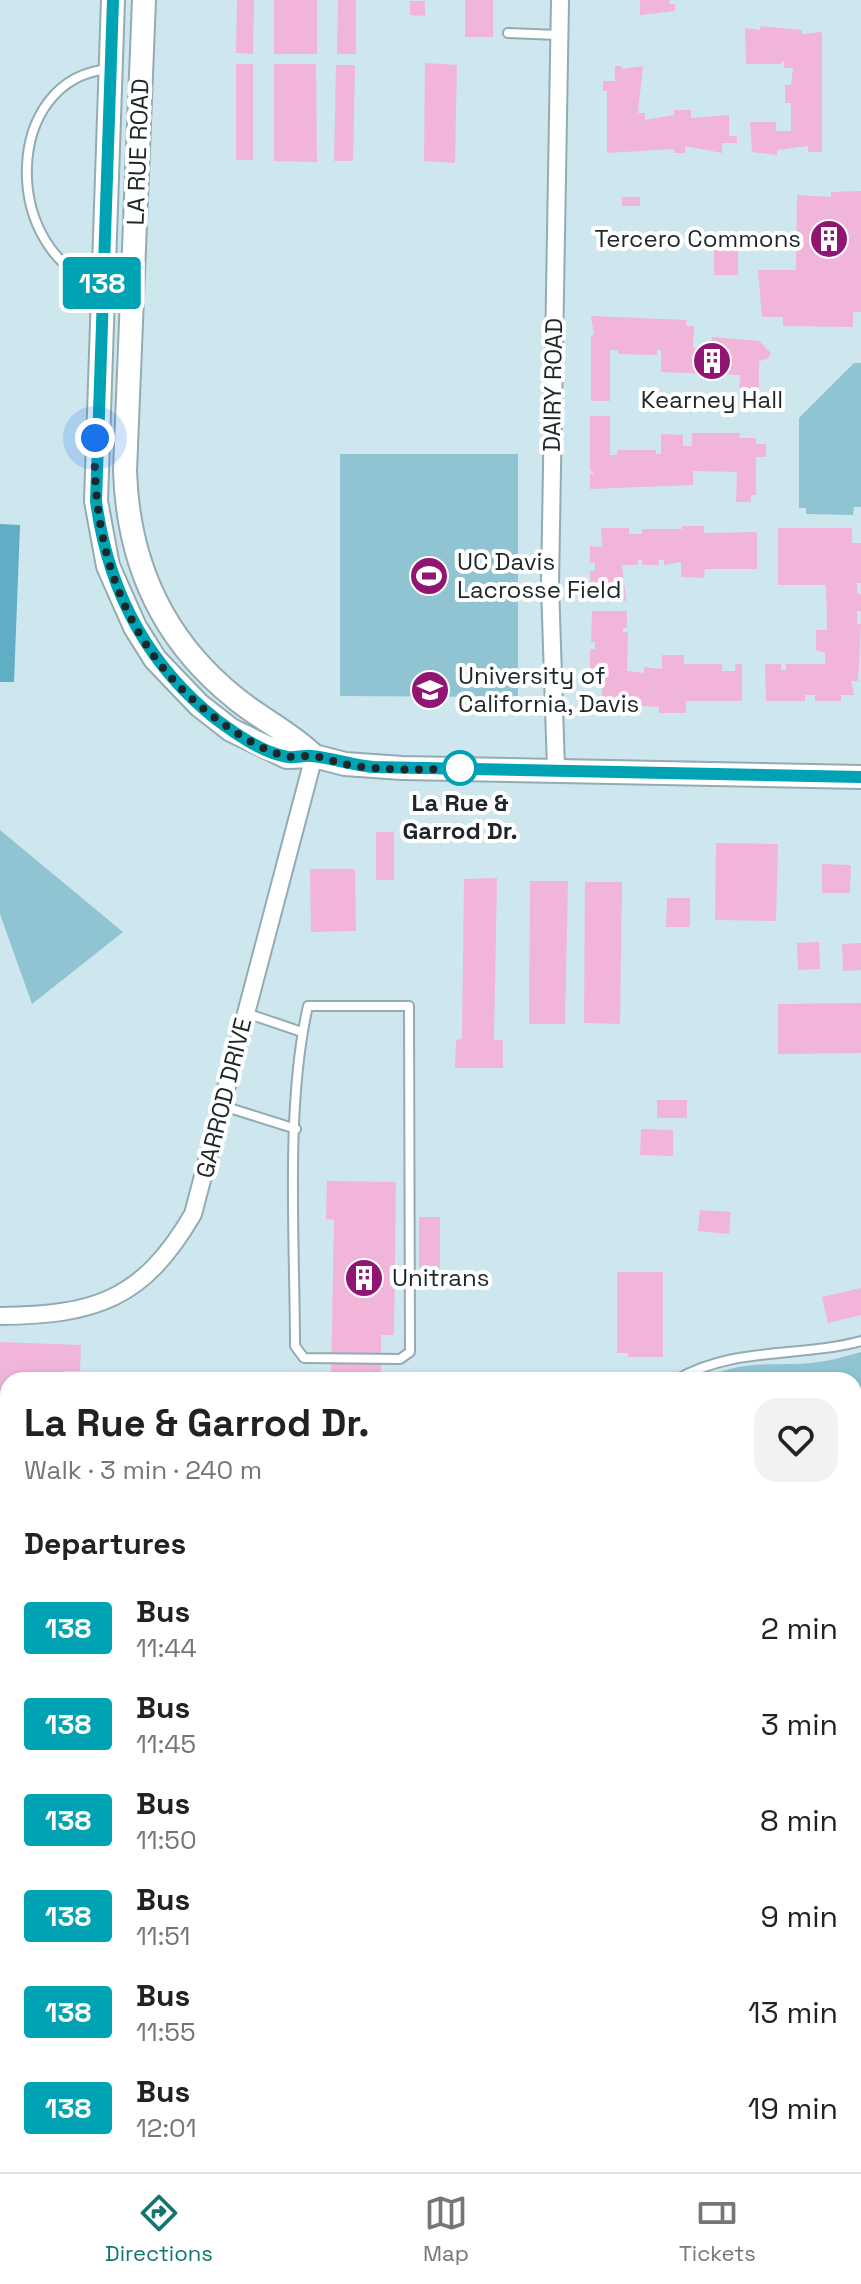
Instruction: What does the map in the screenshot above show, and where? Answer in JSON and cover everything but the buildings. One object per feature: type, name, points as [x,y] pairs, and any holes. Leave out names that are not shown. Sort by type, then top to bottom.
[{"type":"street","name":"LA RUE ROAD","points":[[113,0],[96,501],[101,536],[120,599],[155,659],[199,705],[231,730],[287,757],[314,756],[373,767],[861,777]]},
{"type":"street","name":"LA RUE ROAD","points":[[144,0],[125,471],[130,530],[150,593],[169,629],[193,660],[235,698],[295,738],[314,756]]},
{"type":"street","name":"DAIRY ROAD","points":[[556,769],[550,585],[560,0]]},
{"type":"street","name":"GARROD DRIVE","points":[[0,1316],[47,1315],[88,1309],[111,1299],[174,1248],[193,1214],[314,756]]},
{"type":"lane","points":[[508,33],[558,35]]},
{"type":"lane","points":[[102,285],[71,274],[53,259],[29,215],[23,171],[30,139],[50,100],[81,75],[111,69]]},
{"type":"lane","points":[[308,1006],[409,1006],[410,1352],[400,1359],[304,1358],[295,1346],[296,1129],[302,1032],[308,1006]]},
{"type":"lane","points":[[246,1013],[302,1032]]},
{"type":"lane","points":[[223,1106],[296,1129]]},
{"type":"lane","points":[[696,1372],[736,1356],[817,1352],[861,1341]]},
{"type":"shaded area","points":[[854,363],[861,363],[861,507],[854,507],[853,515],[806,514],[806,508],[799,508],[799,418]]},
{"type":"shaded area","name":"UC Davis Lacrosse Field","points":[[340,454],[518,454],[518,697],[340,696]]},
{"type":"shaded area","points":[[0,524],[20,525],[14,682],[0,682]]},
{"type":"shaded area","points":[[0,830],[123,932],[32,1004],[0,914]]},
{"type":"shaded area","points":[[861,1352],[861,1372],[722,1372],[763,1364],[830,1360]]},
{"type":"bus line","name":"138","points":[[113,0],[94,468],[96,501],[108,566],[120,599],[155,659],[176,683],[231,730],[287,757],[314,756],[373,767],[861,777]]},
{"type":"place","name":"Tercero Commons","points":[[829,239]]},
{"type":"place","name":"Kearney Hall","points":[[712,361]]},
{"type":"place","name":"UC Davis Lacrosse Field","points":[[429,576]]},
{"type":"place","name":"University of California, Davis","points":[[430,690]]},
{"type":"place","name":"La Rue & Garrod Dr.","points":[[460,768]]},
{"type":"place","name":"Unitrans","points":[[364,1278]]},
{"type":"route","points":[[95,438],[96,501],[101,536],[120,599],[155,659],[199,705],[231,730],[287,757],[314,756],[373,767],[460,768]]}]
